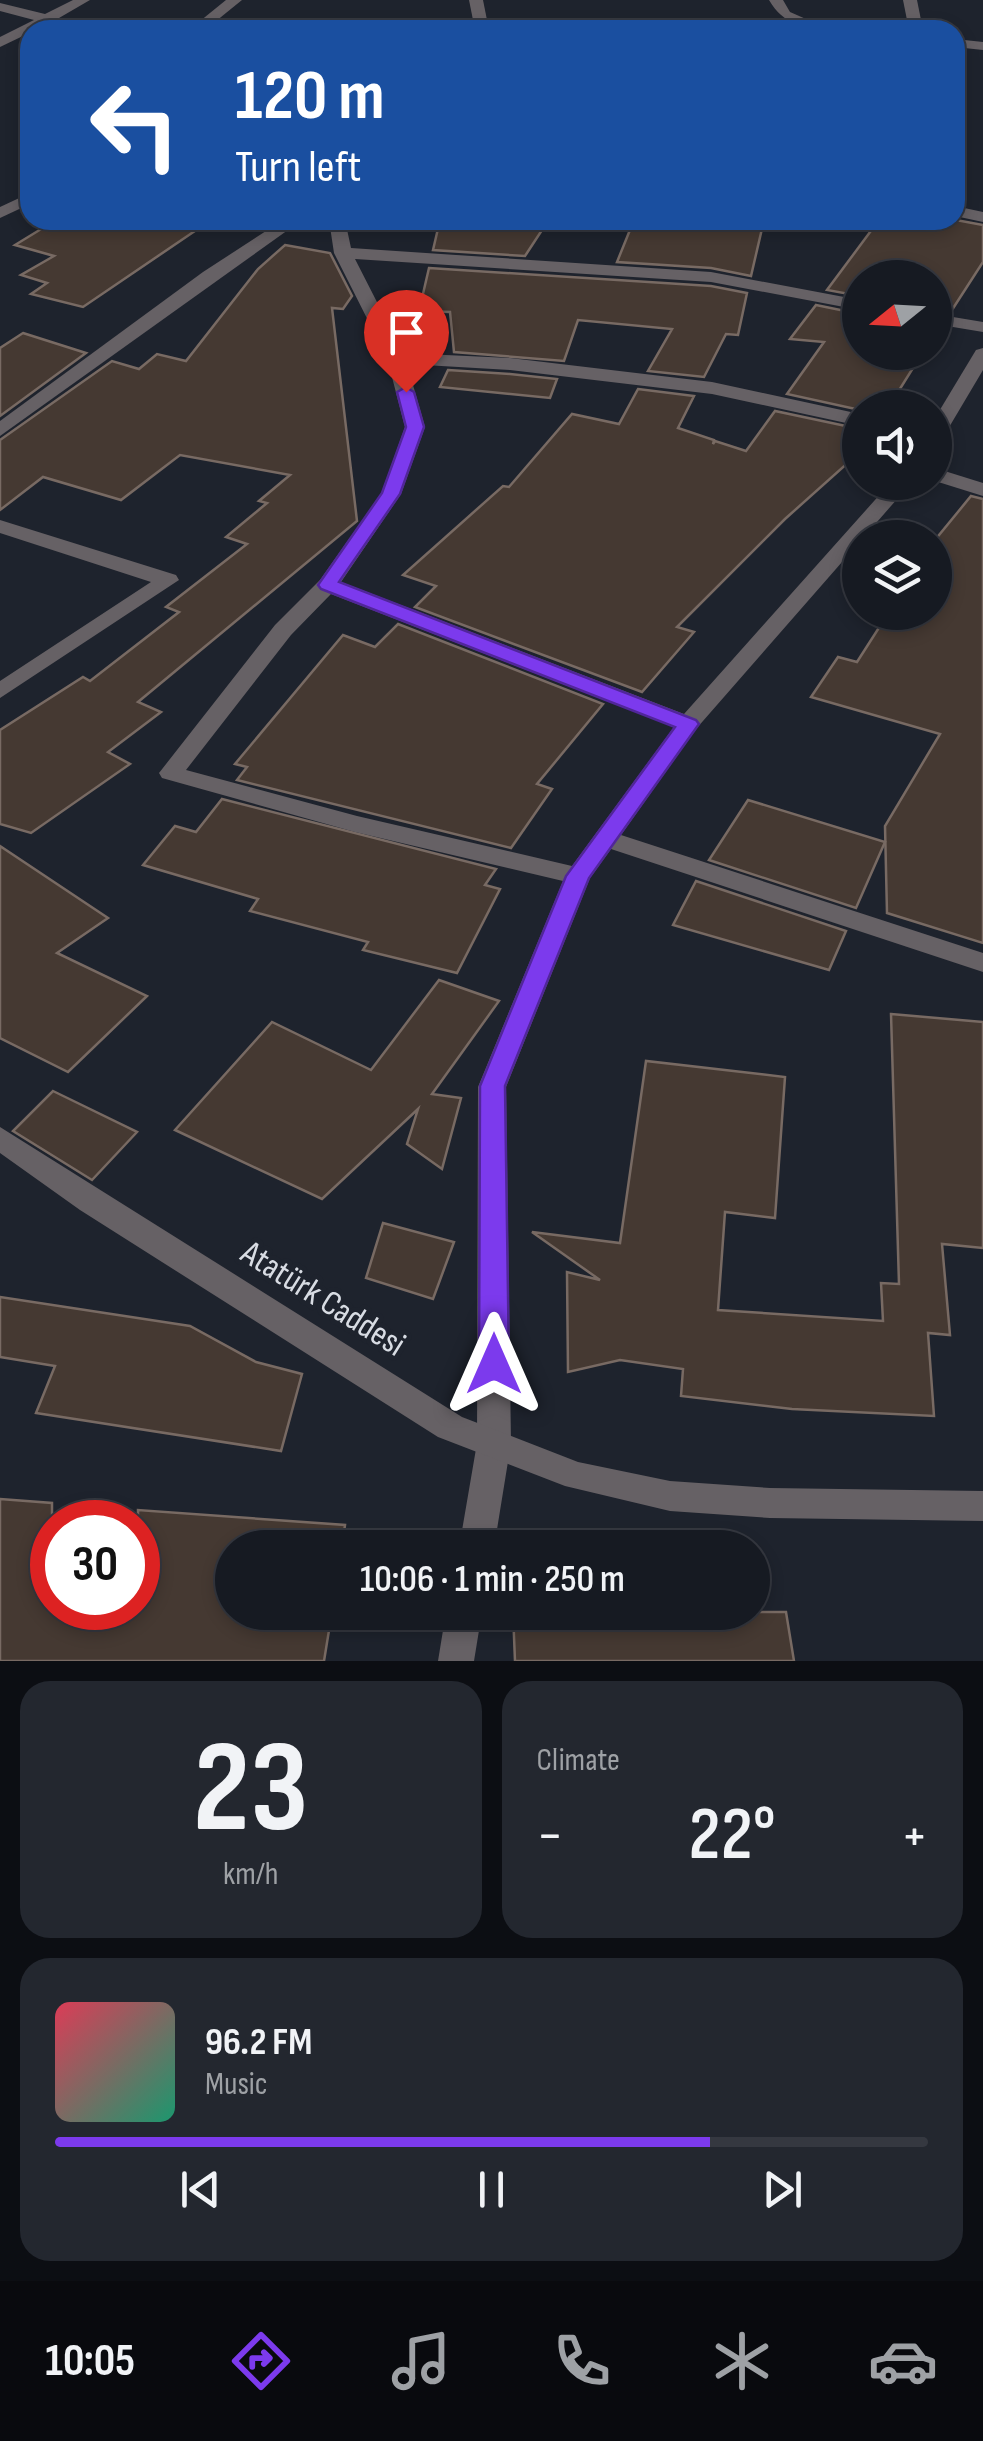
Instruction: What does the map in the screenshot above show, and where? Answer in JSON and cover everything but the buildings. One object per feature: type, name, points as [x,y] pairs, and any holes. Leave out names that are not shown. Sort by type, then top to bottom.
[{"type":"street","points":[[4,11],[31,0]]},
{"type":"street","points":[[44,19],[84,0]]},
{"type":"street","points":[[209,20],[235,0]]},
{"type":"street","points":[[776,0],[785,15],[798,20]]},
{"type":"street","points":[[4,11],[48,20]]},
{"type":"street","points":[[0,430],[209,276],[279,230]]},
{"type":"street","points":[[339,230],[342,253],[396,358],[415,427],[391,494],[328,585],[283,630],[171,773],[355,824],[578,876]]},
{"type":"street","points":[[342,253],[711,277],[842,302]]},
{"type":"street","points":[[952,322],[983,328]]},
{"type":"street","points":[[952,406],[983,354]]},
{"type":"street","points":[[396,358],[510,364],[712,388],[842,416]]},
{"type":"street","points":[[952,480],[983,490]]},
{"type":"street","points":[[479,1530],[494,1443],[492,1086],[578,876],[688,724],[886,500]]},
{"type":"street","points":[[0,526],[168,580],[0,691]]},
{"type":"street","points":[[328,585],[688,724]]},
{"type":"street","points":[[604,838],[983,963]]},
{"type":"street","name":"Atatürk Caddesi","points":[[0,1138],[91,1202],[450,1427],[577,1476],[670,1496],[889,1508],[983,1506]]},
{"type":"street","points":[[456,1661],[461,1630]]},
{"type":"route","points":[[406,392],[415,427],[391,494],[328,585],[688,724],[578,876],[492,1086],[494,1364]]}]
